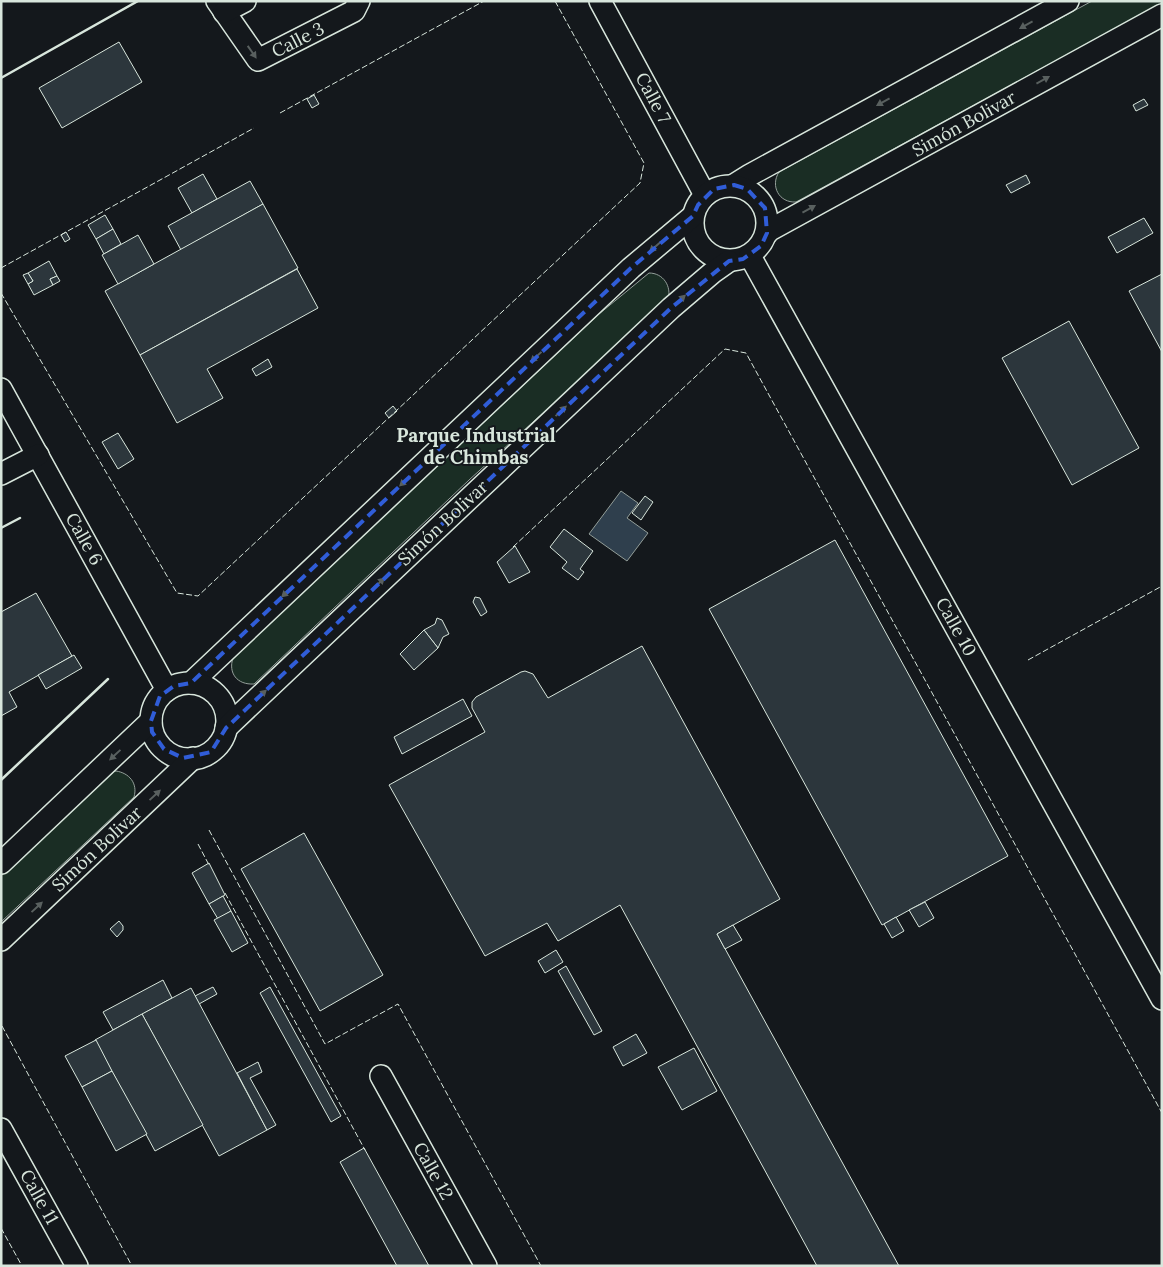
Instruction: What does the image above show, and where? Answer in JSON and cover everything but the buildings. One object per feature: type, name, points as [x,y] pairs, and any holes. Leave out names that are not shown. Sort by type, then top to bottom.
[{"type":"street","name":"Calle 3","points":[[245,1],[220,7],[258,60],[354,11],[359,1]]},
{"type":"street","name":"Calle 7","points":[[600,1],[705,195]]},
{"type":"street","points":[[734,185],[750,174],[1068,1]]},
{"type":"street","name":"Simón Bolivar","points":[[767,233],[1162,15]]},
{"type":"street","points":[[734,185],[747,189],[757,197],[765,208],[768,220],[767,233],[761,246],[750,256],[736,261],[729,261],[711,255],[697,241],[693,229],[693,216],[705,195],[714,189],[734,185]]},
{"type":"street","points":[[191,683],[631,268],[693,216]]},
{"type":"street","name":"Calle 10","points":[[750,256],[1162,999]]},
{"type":"street","name":"Simón Bolivar","points":[[226,728],[671,308],[729,261]]},
{"type":"street","name":"Calle 6","points":[[4,401],[38,455],[167,690]]},
{"type":"street","points":[[1,474],[38,455]]},
{"type":"street","points":[[191,683],[211,690],[218,698],[224,707],[226,728],[218,745],[211,752],[203,756],[183,758],[173,755],[157,742],[152,732],[151,721],[152,712],[160,696],[174,686],[191,683]]},
{"type":"street","points":[[1,862],[151,721]]},
{"type":"street","name":"Simón Bolivar","points":[[1,940],[193,758]]},
{"type":"street","name":"Calle 12","points":[[381,1076],[486,1266]]},
{"type":"street","name":"Calle 11","points":[[1,1129],[77,1266]]},
{"type":"highlighted area","points":[[734,185],[747,189],[765,208],[767,233],[761,246],[743,259],[729,261],[671,308],[226,728],[211,752],[183,758],[164,749],[152,732],[151,721],[160,696],[174,686],[191,683],[631,268],[693,216],[698,205],[714,189]]},
{"type":"green space","points":[[1092,1],[1162,1],[1162,3],[796,202],[785,200],[778,193],[775,183],[779,172]]},
{"type":"green space","points":[[649,273],[658,275],[665,281],[669,290],[668,300],[469,480],[254,684],[248,684],[235,677],[232,669],[233,658],[599,314]]},
{"type":"green space","points":[[116,771],[125,774],[131,780],[135,787],[134,797],[1,922],[1,876],[112,772]]},
{"type":"water","points":[[621,491],[638,503],[627,518],[648,533],[627,561],[589,534]]},
{"type":"fence","points":[[280,113],[484,1]]},
{"type":"fence","points":[[1,293],[177,593],[198,596],[640,183],[644,163],[555,1]]},
{"type":"fence","points":[[1,268],[254,128]]},
{"type":"fence","points":[[513,547],[725,349],[746,353],[1162,1113]]},
{"type":"fence","points":[[1028,660],[1162,586]]},
{"type":"fence","points":[[209,830],[325,1044],[398,1004],[541,1266]]},
{"type":"fence","points":[[198,844],[209,865]]},
{"type":"fence","points":[[225,893],[365,1150]]},
{"type":"fence","points":[[2,1026],[132,1266]]},
{"type":"fence","points":[[1,1228],[22,1266]]},
{"type":"wall","points":[[1,78],[138,1]]},
{"type":"wall","points":[[1,528],[20,518]]},
{"type":"wall","points":[[1,780],[108,679]]},
{"type":"district","name":"Parque Industrial de Chimbas","points":[[476,446]]}]
